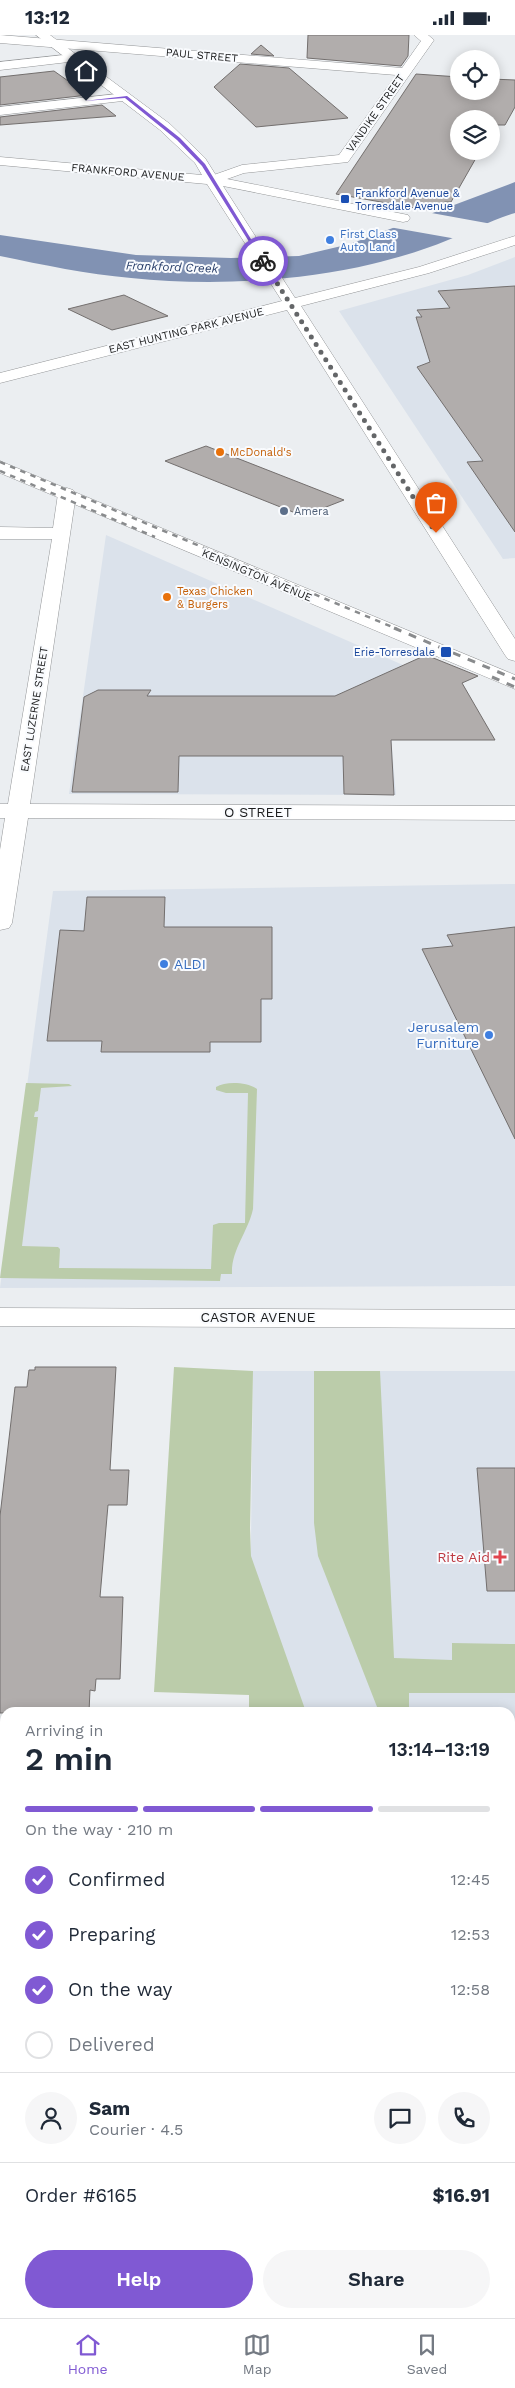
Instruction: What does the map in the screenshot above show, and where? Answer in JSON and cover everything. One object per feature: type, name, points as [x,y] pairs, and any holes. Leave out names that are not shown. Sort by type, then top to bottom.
[{"type":"main road","name":"VANDIKE STREET","points":[[213,180],[242,169],[344,159],[428,40],[420,35]]},
{"type":"main road","name":"PAUL STREET","points":[[0,39],[48,39],[404,72]]},
{"type":"main road","points":[[48,39],[179,139],[200,161],[515,655]]},
{"type":"main road","points":[[0,66],[73,58]]},
{"type":"main road","points":[[0,111],[126,97]]},
{"type":"main road","name":"FRANKFORD AVENUE","points":[[0,161],[213,180],[403,218]]},
{"type":"main road","points":[[490,234],[515,239]]},
{"type":"main road","name":"EAST HUNTING PARK AVENUE","points":[[0,378],[424,270],[515,239]]},
{"type":"main road","name":"KENSINGTON AVENUE","points":[[0,466],[515,683]]},
{"type":"main road","name":"EAST LUZERNE STREET","points":[[0,923],[9,811],[62,534],[67,494]]},
{"type":"main road","points":[[0,533],[62,534]]},
{"type":"main road","name":"O STREET","points":[[9,811],[515,813]]},
{"type":"main road","name":"CASTOR AVENUE","points":[[0,1317],[515,1319]]},
{"type":"shaded area","points":[[515,257],[515,558],[503,559],[339,311],[468,275]]},
{"type":"shaded area","points":[[106,535],[403,665],[394,670],[389,712],[396,795],[69,794]]},
{"type":"shaded area","points":[[515,884],[515,1286],[0,1288],[53,891]]},
{"type":"shaded area","points":[[253,1371],[515,1371],[515,1707],[249,1707]]},
{"type":"green space","points":[[26,1083],[69,1084],[72,1086],[41,1088],[38,1111],[35,1112],[34,1117],[38,1117],[22,1246],[58,1247],[60,1249],[59,1268],[211,1269],[213,1225],[219,1223],[245,1223],[248,1093],[226,1093],[216,1090],[216,1087],[236,1083],[257,1089],[253,1209],[234,1257],[232,1274],[221,1274],[220,1281],[0,1278]]},
{"type":"green space","points":[[174,1367],[253,1371],[251,1556],[304,1707],[249,1707],[249,1695],[154,1692]]},
{"type":"green space","points":[[314,1371],[380,1371],[394,1658],[452,1660],[452,1643],[515,1644],[515,1693],[409,1693],[409,1707],[377,1707],[318,1556],[314,1523]]},
{"type":"water","name":"Frankford Creek","points":[[515,182],[515,213],[439,244],[410,253],[372,264],[314,275],[252,281],[191,282],[82,272],[0,256],[0,235],[136,255],[231,258],[299,256],[350,244]]},
{"type":"pier","points":[[426,212],[492,224],[457,239],[389,227]]},
{"type":"building","points":[[308,35],[409,35],[408,56],[401,66],[307,58]]},
{"type":"building","points":[[261,45],[274,56],[251,54]]},
{"type":"building","points":[[240,64],[289,68],[348,118],[256,127],[214,87]]},
{"type":"building","points":[[54,71],[88,95],[0,105],[0,77]]},
{"type":"building","points":[[416,74],[450,76],[450,100],[500,100],[500,79],[515,80],[515,107],[505,125],[500,125],[500,110],[450,110],[450,160],[475,160],[451,202],[445,202],[426,210],[336,194]]},
{"type":"building","points":[[102,105],[116,116],[0,125],[0,117]]},
{"type":"building","points":[[515,286],[515,532],[467,462],[483,461],[417,367],[430,362],[416,317],[422,317],[417,310],[450,308],[438,291]]},
{"type":"building","points":[[124,295],[168,316],[112,330],[68,309]]},
{"type":"building","points":[[206,446],[344,500],[303,516],[165,461]]},
{"type":"building","points":[[426,655],[478,676],[462,683],[495,740],[391,740],[394,795],[344,794],[343,756],[179,756],[178,792],[72,792],[84,697],[98,690],[151,690],[147,696],[335,696]]},
{"type":"building","name":"ALDI","points":[[87,897],[165,897],[164,927],[272,927],[272,999],[261,999],[261,1042],[210,1042],[210,1052],[101,1052],[102,1041],[47,1041],[60,930],[84,931]]},
{"type":"building","name":"Jerusalem Furniture","points":[[515,927],[515,1139],[422,949],[453,946],[447,935]]},
{"type":"building","points":[[35,1367],[116,1367],[110,1470],[129,1470],[127,1505],[108,1505],[100,1597],[123,1597],[120,1679],[96,1679],[95,1691],[90,1690],[89,1707],[0,1707],[0,1516],[15,1387],[27,1387],[29,1370],[35,1370]]},
{"type":"building","name":"Rite Aid","points":[[477,1468],[515,1468],[515,1591],[487,1591]]},
{"type":"railway","points":[[0,462],[397,629]]},
{"type":"railway","points":[[0,471],[155,537]]},
{"type":"railway","points":[[394,628],[515,679]]},
{"type":"railway","points":[[492,677],[515,687]]},
{"type":"way so far","points":[[263,261],[436,533]]},
{"type":"place","name":"Frankford Avenue & Torresdale Avenue","points":[[345,199]]},
{"type":"place","name":"First Class Auto Land","points":[[330,240]]},
{"type":"place","name":"McDonald's","points":[[220,452]]},
{"type":"place","name":"Amera","points":[[284,511]]},
{"type":"place","name":"Texas Chicken & Burgers","points":[[167,597]]},
{"type":"place","name":"Erie-Torresdale","points":[[446,652]]},
{"type":"place","name":"ALDI","points":[[164,964]]},
{"type":"place","name":"Jerusalem Furniture","points":[[489,1035]]},
{"type":"place","name":"Rite Aid","points":[[500,1557]]},
{"type":"route","points":[[86,101],[126,97],[179,139],[203,165],[263,261]]}]
